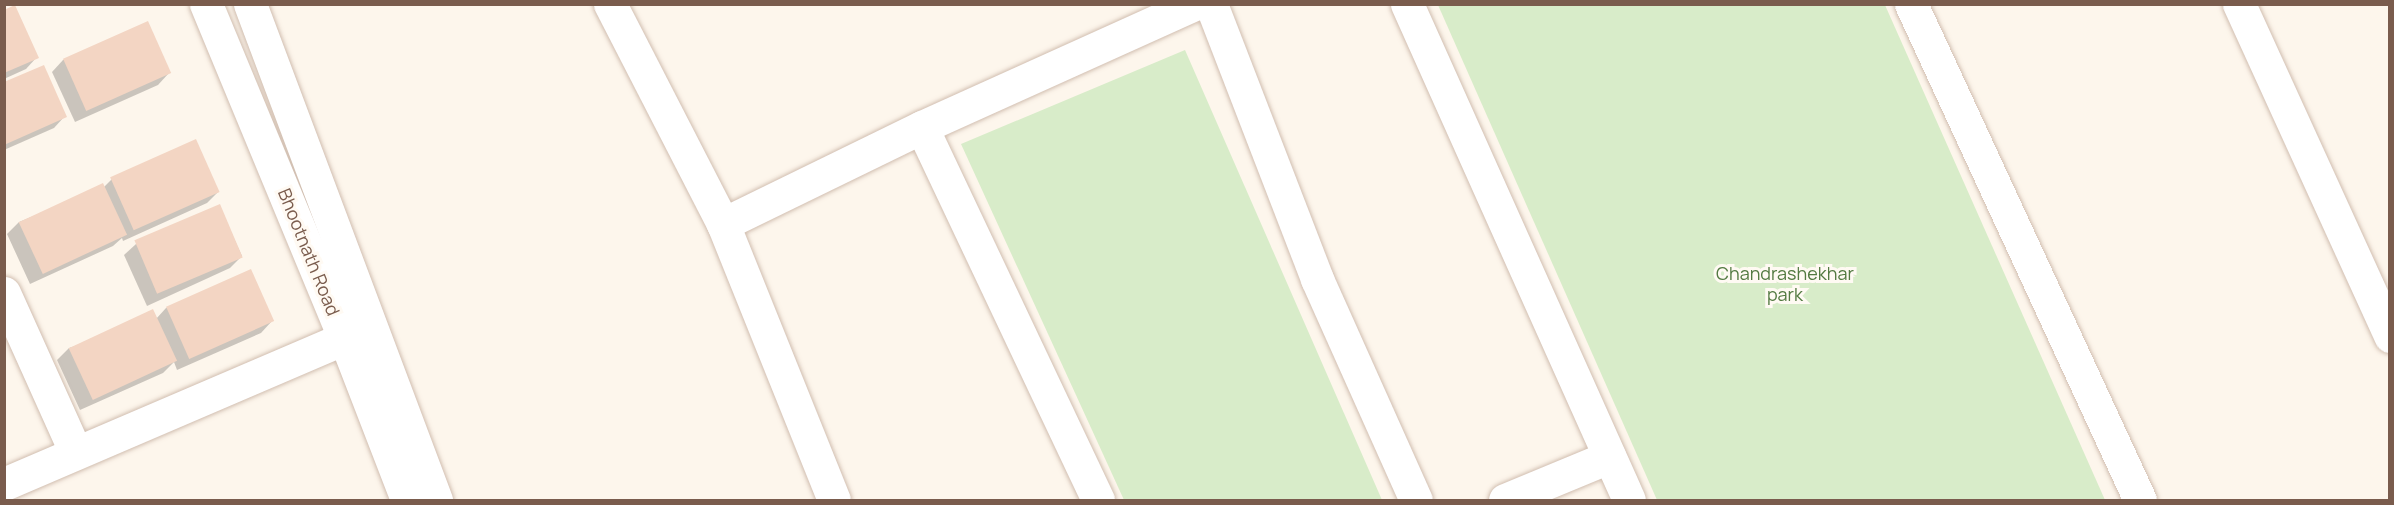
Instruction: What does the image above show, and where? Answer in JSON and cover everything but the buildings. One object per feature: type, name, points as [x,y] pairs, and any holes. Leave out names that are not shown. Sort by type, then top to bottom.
[{"type":"street","points":[[610,4],[723,224],[834,501]]},
{"type":"street","points":[[723,224],[922,127],[1194,4]]},
{"type":"street","points":[[1211,4],[1317,279],[1416,501]]},
{"type":"street","points":[[1407,4],[1629,501]]},
{"type":"street","points":[[1911,4],[2140,501]]},
{"type":"street","points":[[2239,4],[2390,336]]},
{"type":"street","points":[[212,15],[252,5]]},
{"type":"street","name":"Bhootnath Road","points":[[252,5],[358,333],[407,501]]},
{"type":"street","name":"Bhootnath Road","points":[[212,15],[436,501]]},
{"type":"street","points":[[922,127],[1098,501]]},
{"type":"street","points":[[4,293],[76,453]]},
{"type":"street","points":[[4,484],[358,333]]},
{"type":"street","points":[[1504,501],[1609,457]]},
{"type":"green space","name":"Chandrashekhar park","points":[[1438,5],[1885,5],[2105,500],[1657,500]]},
{"type":"green space","points":[[1185,50],[1382,500],[1124,500],[961,144]]}]
